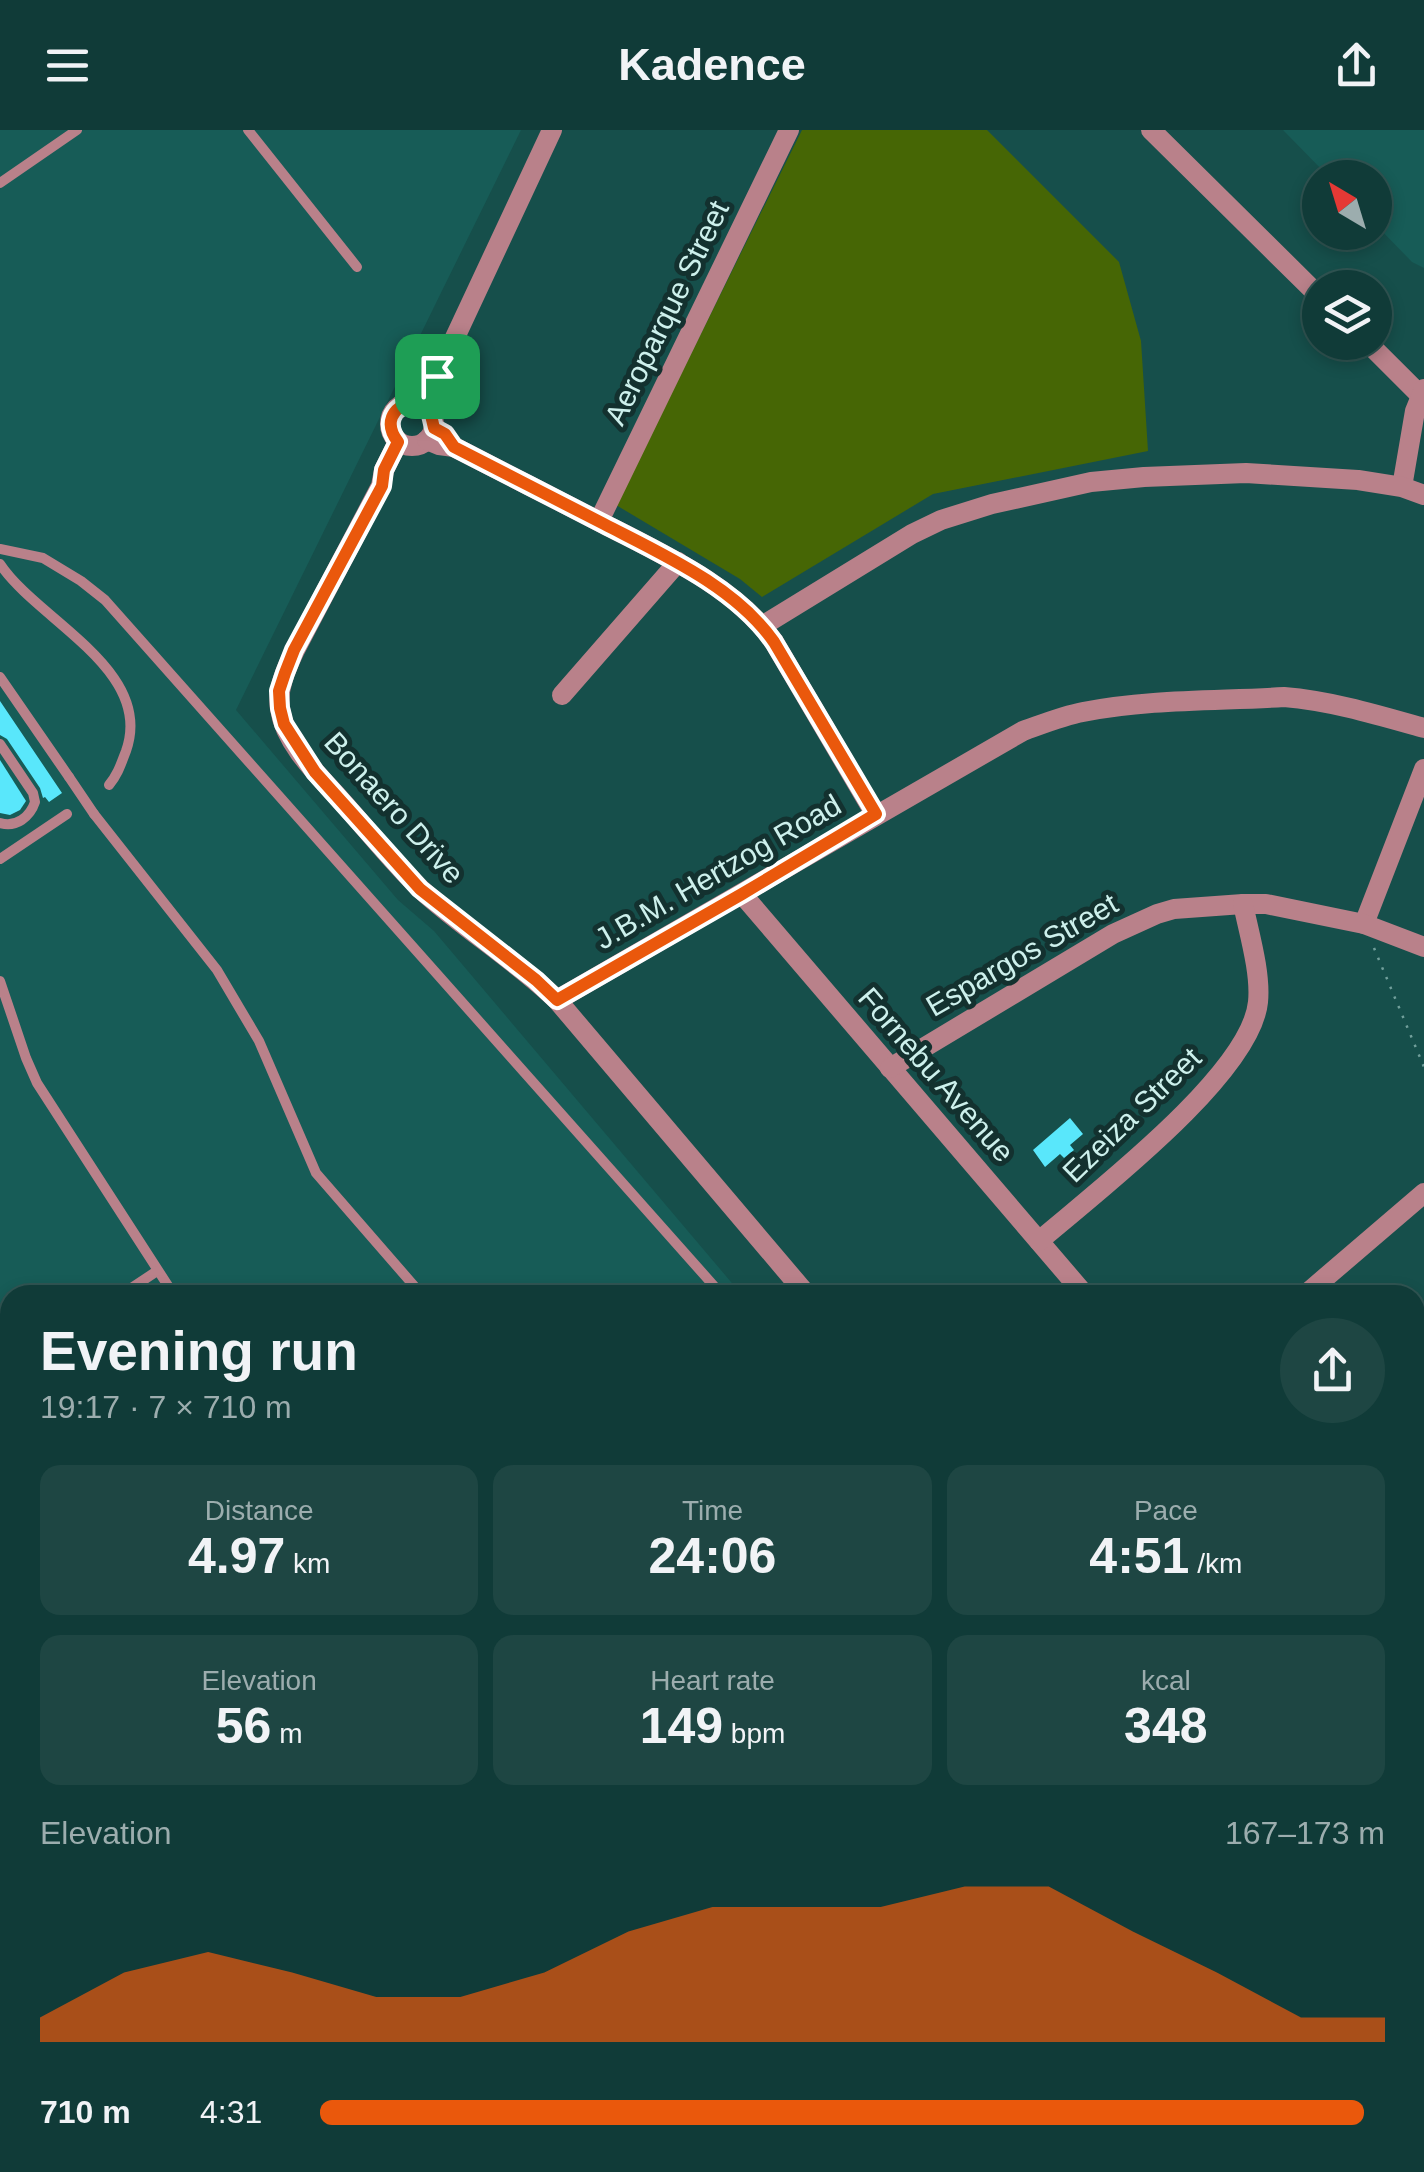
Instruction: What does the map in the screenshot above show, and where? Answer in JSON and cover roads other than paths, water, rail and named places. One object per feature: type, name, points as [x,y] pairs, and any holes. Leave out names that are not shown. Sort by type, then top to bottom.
[{"type":"street","name":"Bonaero Drive","points":[[552,130],[437,376],[425,385],[418,428],[393,478],[382,486],[294,650],[279,691],[280,708],[284,724],[315,772],[420,889],[557,1000],[799,1285]]},
{"type":"street","name":"Aeroparque Street","points":[[599,521],[789,130]]},
{"type":"street","points":[[1151,130],[1302,279]]},
{"type":"street","points":[[1386,360],[1422,392],[1414,411],[1402,487]]},
{"type":"street","points":[[418,428],[445,434],[454,447],[678,562],[738,604],[774,642],[876,814]]},
{"type":"street","points":[[762,626],[941,520],[1074,486],[1144,476],[1246,472],[1358,480],[1424,494]]},
{"type":"street","points":[[562,696],[678,562]]},
{"type":"street","name":"J.B.M. Hertzog Road","points":[[557,1000],[1024,731],[1084,712],[1284,697],[1350,708],[1424,728]]},
{"type":"street","points":[[1364,924],[1424,768]]},
{"type":"street","name":"Fornebu Avenue","points":[[742,894],[1076,1285]]},
{"type":"street","name":"Espargos Street","points":[[890,1068],[1113,934],[1174,910],[1243,904],[1276,906],[1364,924],[1424,947]]},
{"type":"street","name":"Ezeiza Street","points":[[1039,1242],[1168,1130],[1210,1087],[1242,1044],[1256,1016],[1259,989],[1243,904]]},
{"type":"street","points":[[1317,1285],[1424,1194]]},
{"type":"lane","points":[[2,177],[77,130]]},
{"type":"lane","points":[[248,130],[357,267]]},
{"type":"lane","points":[[0,549],[43,558],[105,600],[713,1285]]},
{"type":"lane","points":[[0,564],[108,670],[124,692],[129,708],[130,741],[109,785]]},
{"type":"lane","points":[[0,676],[94,814],[217,970],[259,1042],[316,1173],[413,1285]]},
{"type":"lane","points":[[0,744],[35,798],[33,808],[22,820],[8,826],[0,823]]},
{"type":"lane","points":[[0,859],[67,814]]},
{"type":"lane","points":[[0,980],[37,1083],[167,1285]]},
{"type":"lane","points":[[136,1285],[158,1271]]}]
